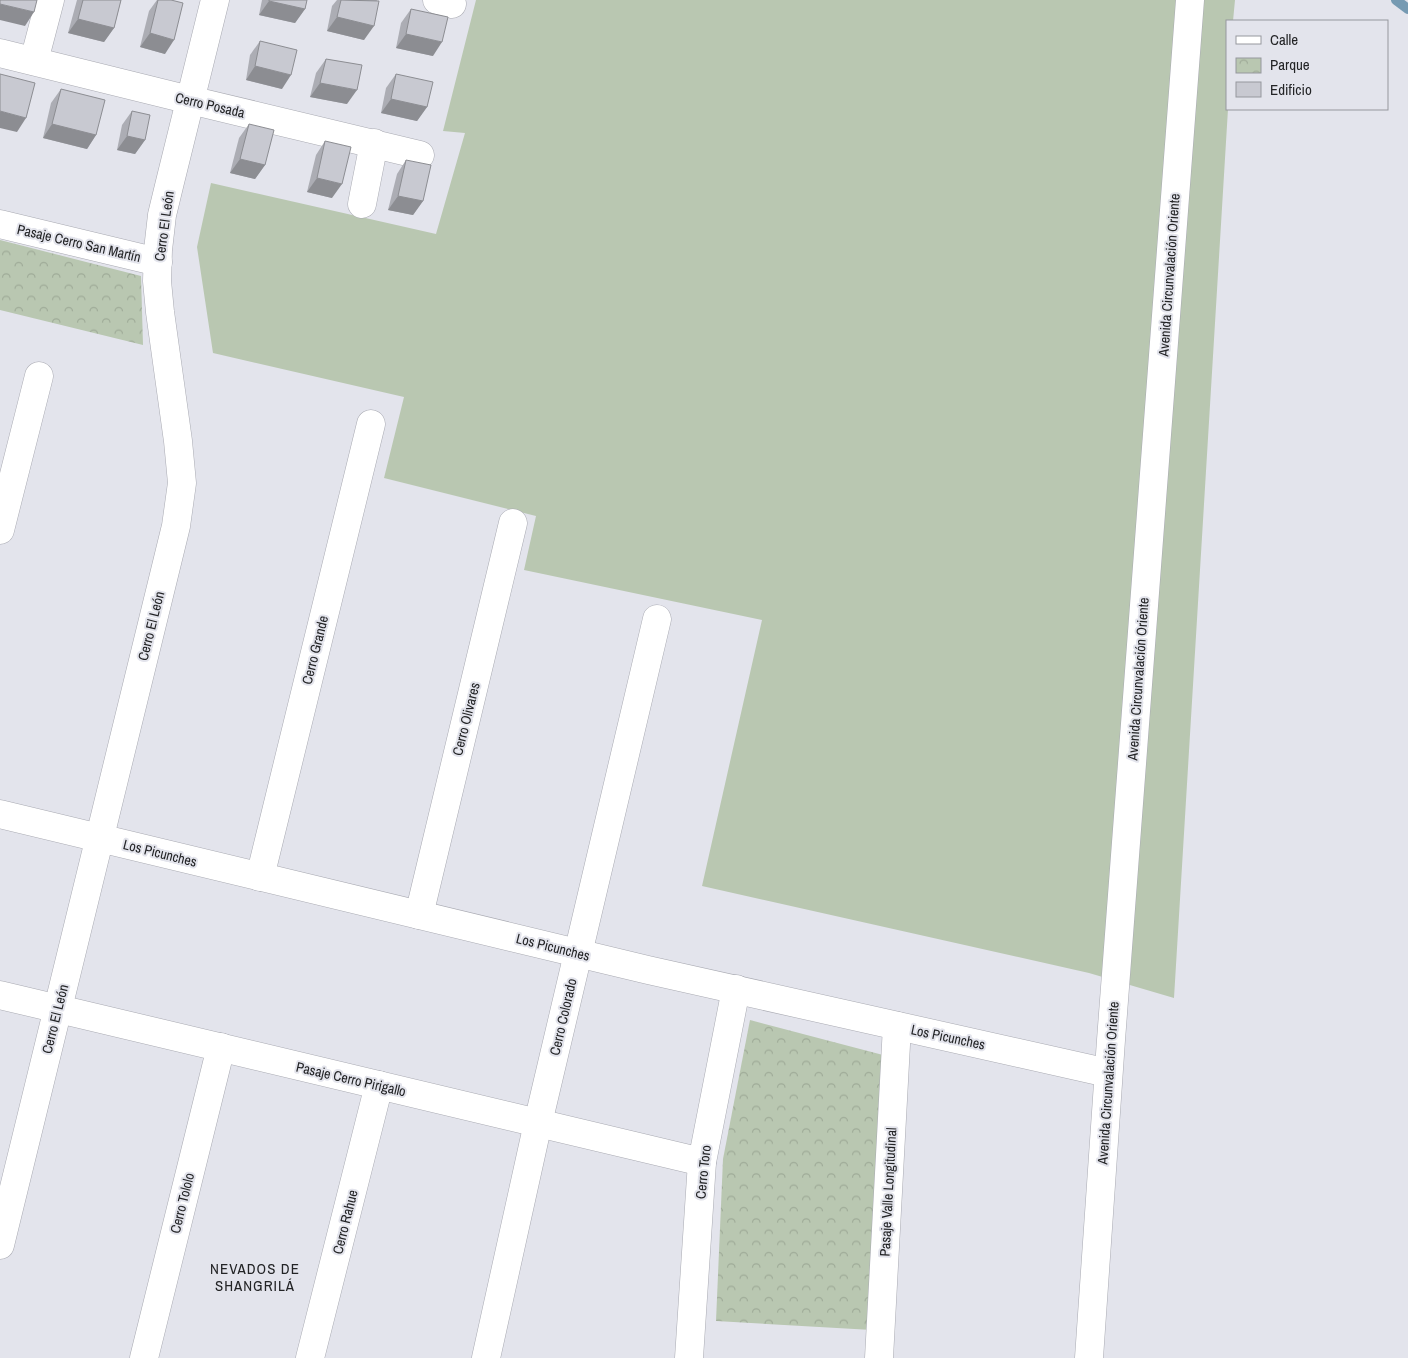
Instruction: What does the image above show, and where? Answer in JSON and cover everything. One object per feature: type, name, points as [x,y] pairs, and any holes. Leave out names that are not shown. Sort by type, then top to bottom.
[{"type":"street","points":[[34,61],[50,0]]},
{"type":"street","name":"Cerro El León","points":[[0,1245],[176,526],[182,483],[160,312],[158,262],[162,215],[215,0]]},
{"type":"street","name":"Avenida Circunvalación Oriente","points":[[1089,1358],[1108,1073],[1190,0]]},
{"type":"street","name":"Cerro Posada","points":[[0,53],[420,155]]},
{"type":"street","points":[[362,204],[374,143]]},
{"type":"street","name":"Pasaje Cerro San Martín","points":[[0,224],[158,262]]},
{"type":"street","points":[[0,530],[39,376]]},
{"type":"street","name":"Cerro Grande","points":[[260,877],[371,424]]},
{"type":"street","name":"Cerro Olivares","points":[[419,915],[513,524]]},
{"type":"street","name":"Cerro Colorado","points":[[486,1358],[538,1123],[657,619]]},
{"type":"street","name":"Los Picunches","points":[[0,814],[736,990],[1108,1073]]},
{"type":"street","name":"Cerro Toro","points":[[689,1358],[702,1162],[736,990]]},
{"type":"street","name":"Pasaje Cerro Pirigallo","points":[[0,995],[702,1162]]},
{"type":"street","name":"Pasaje Valle Longitudinal","points":[[879,1358],[897,1026]]},
{"type":"street","name":"Cerro Tololo","points":[[144,1358],[221,1048]]},
{"type":"street","name":"Cerro Rahue","points":[[310,1358],[379,1085]]},
{"type":"green space","points":[[476,0],[1235,0],[1233,20],[1226,20],[1226,110],[1228,110],[1174,998],[1089,973],[702,886],[762,620],[524,570],[536,516],[384,478],[404,397],[213,353],[197,247],[211,183],[436,234],[465,133],[443,131]]},
{"type":"green space","points":[[0,240],[141,276],[143,345],[0,310]]},
{"type":"green space","points":[[750,1020],[883,1055],[872,1330],[716,1321],[723,1159]]},
{"type":"building","points":[[0,0],[37,0],[34,12],[0,4]]},
{"type":"building","points":[[83,0],[121,0],[114,28],[78,19]]},
{"type":"building","points":[[158,0],[171,0],[183,3],[174,40],[150,33]]},
{"type":"building","points":[[269,0],[307,0],[305,9]]},
{"type":"building","points":[[341,0],[379,1],[374,26],[337,17]]},
{"type":"building","points":[[411,9],[448,17],[442,42],[406,34]]},
{"type":"building","points":[[260,41],[297,50],[291,75],[255,66]]},
{"type":"building","points":[[326,59],[362,65],[357,90],[320,83]]},
{"type":"building","points":[[0,74],[35,83],[26,118],[0,111]]},
{"type":"building","points":[[396,74],[433,82],[427,107],[391,99]]},
{"type":"building","points":[[61,89],[105,100],[96,135],[52,124]]},
{"type":"building","points":[[132,111],[150,115],[145,140],[127,136]]},
{"type":"building","points":[[249,124],[274,130],[265,165],[240,159]]},
{"type":"building","points":[[325,141],[351,147],[342,184],[317,178]]},
{"type":"building","points":[[406,160],[431,165],[423,201],[398,196]]},
{"type":"waterway","points":[[1396,0],[1408,9]]},
{"type":"district","name":"NEVADOS DE SHANGRILÁ","points":[[255,1278]]}]
